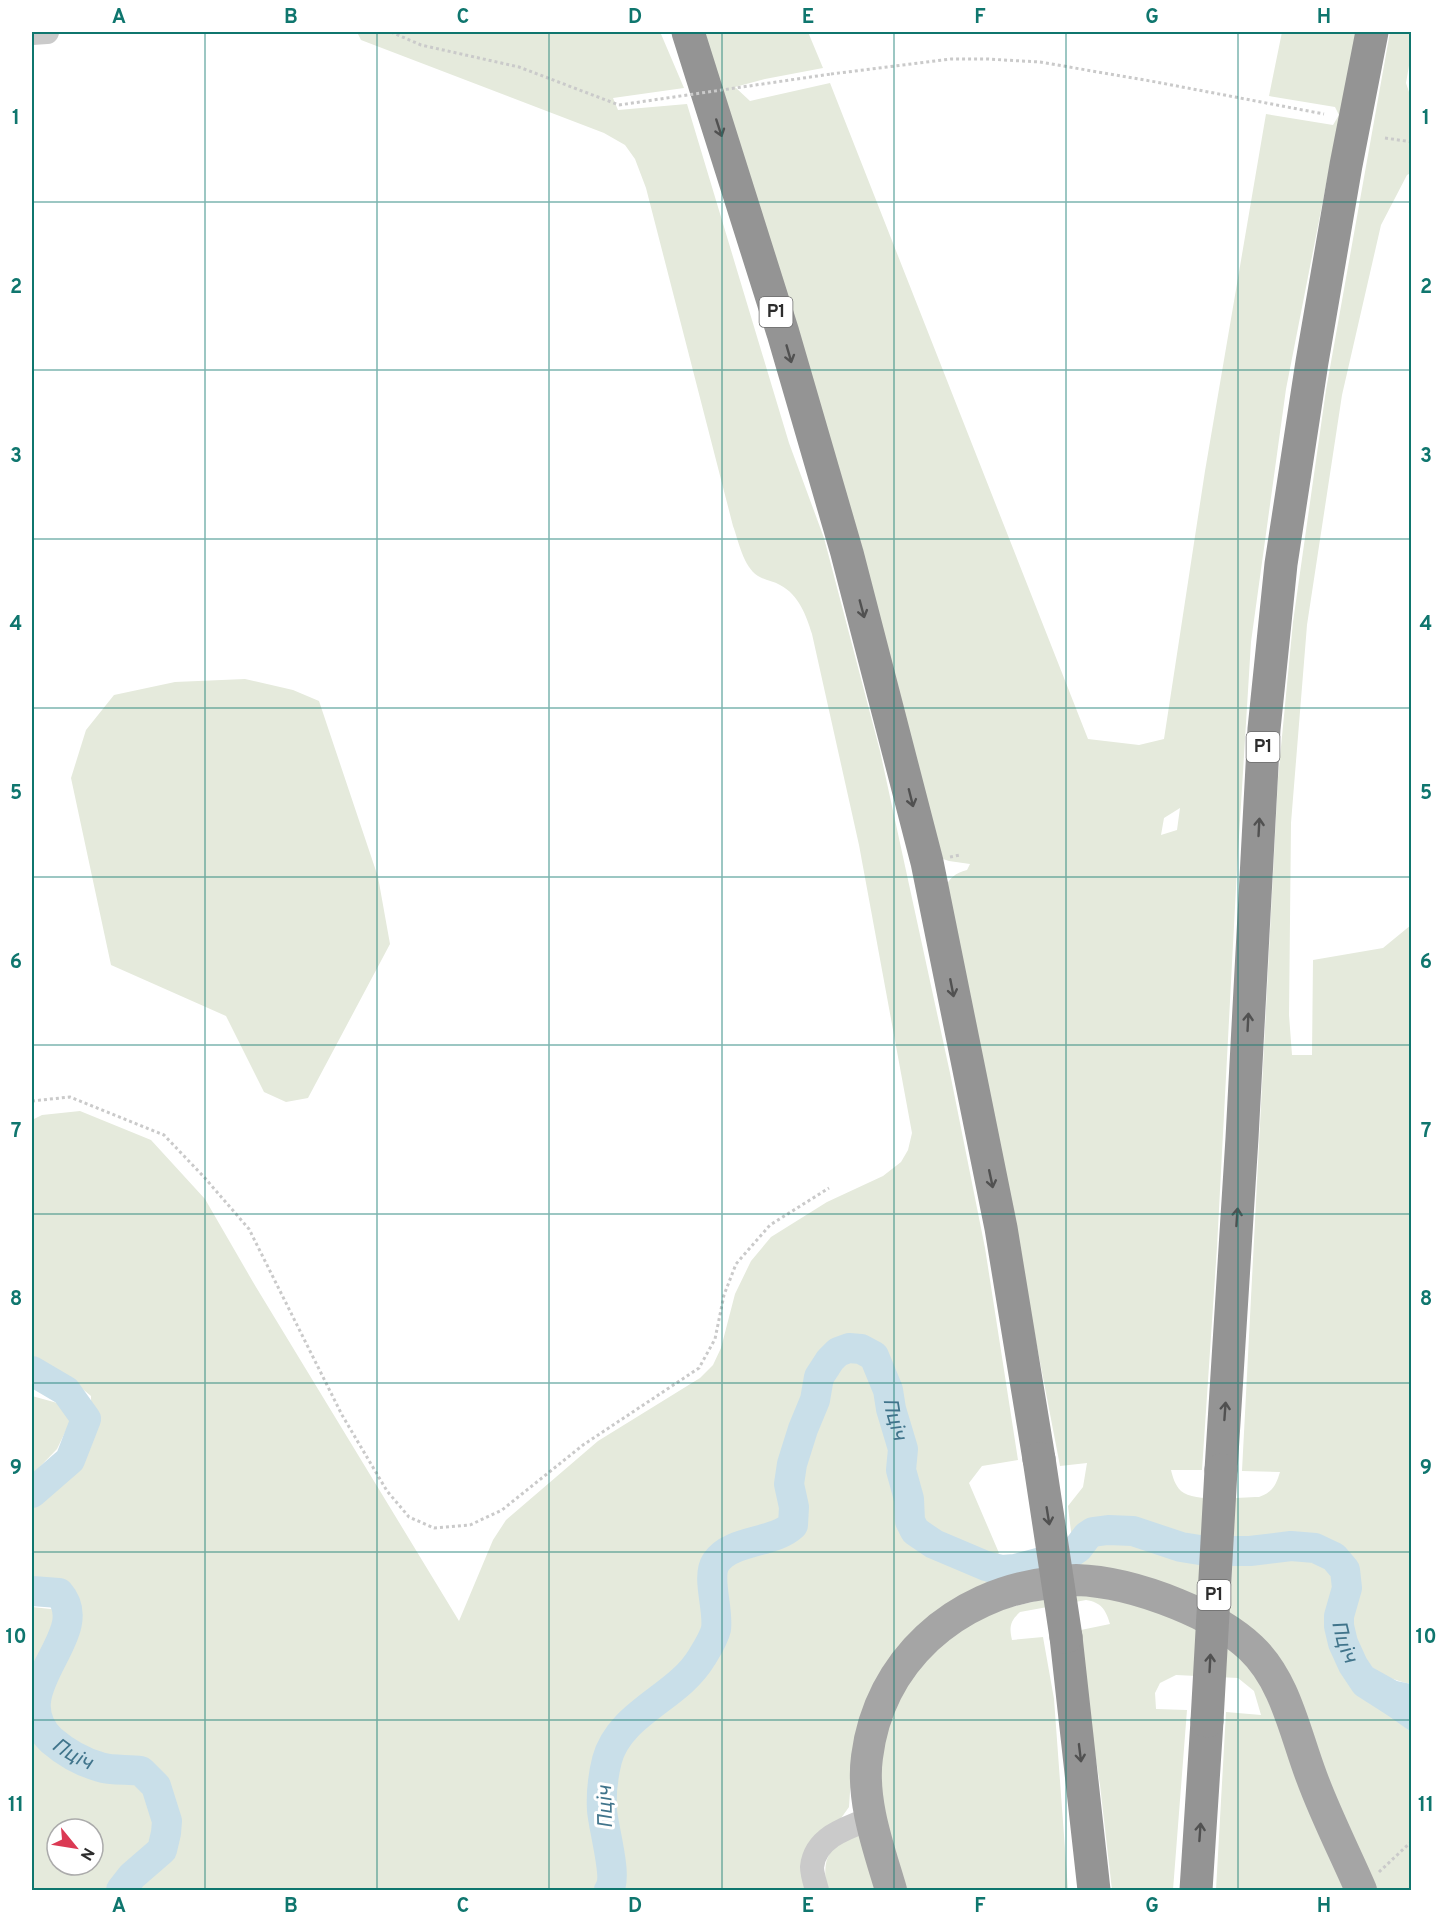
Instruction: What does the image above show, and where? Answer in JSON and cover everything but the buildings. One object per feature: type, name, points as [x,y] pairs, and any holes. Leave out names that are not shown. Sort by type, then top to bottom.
[{"type":"highway","points":[[671,32],[701,72]]},
{"type":"highway","name":"Р1","points":[[688,32],[783,333],[847,553],[927,862],[1001,1228],[1039,1459],[1066,1637],[1094,1890]]},
{"type":"highway","name":"Р1","points":[[1196,1890],[1242,1138],[1264,729],[1281,564],[1320,315],[1372,32]]},
{"type":"main road","points":[[891,1890],[872,1818],[866,1785],[867,1757],[884,1696],[901,1668],[927,1637],[959,1613],[996,1594],[1034,1585],[1075,1580],[1123,1585],[1200,1613],[1228,1629],[1267,1665],[1287,1705],[1312,1780],[1361,1890]]},
{"type":"street","points":[[32,33],[47,32]]},
{"type":"street","points":[[817,1890],[812,1867],[825,1840],[850,1826],[872,1818]]},
{"type":"path","points":[[391,32],[421,45],[519,67],[619,105],[831,74],[951,59],[987,58],[1040,62],[1324,114]]},
{"type":"path","points":[[1385,138],[1412,142]]},
{"type":"path","points":[[32,1101],[70,1097],[164,1135],[249,1229],[342,1415],[387,1491],[409,1517],[434,1528],[470,1525],[502,1510],[584,1445],[699,1368],[715,1339],[724,1295],[736,1264],[770,1225],[829,1188]]},
{"type":"path","points":[[1361,1890],[1412,1841]]},
{"type":"shaded area","points":[[357,32],[660,32],[684,88],[613,98],[618,110],[687,104],[789,443],[824,538],[880,751],[950,1073],[985,1248],[1018,1460],[982,1466],[969,1483],[999,1553],[979,1570],[1000,1578],[1079,1556],[1092,1538],[1114,1536],[1149,1539],[1182,1555],[1259,1561],[1275,1557],[1316,1556],[1328,1564],[1339,1574],[1340,1586],[1328,1602],[1327,1623],[1352,1681],[1372,1703],[1411,1732],[1411,1890],[1372,1890],[1289,1691],[1177,1593],[966,1598],[852,1762],[849,1807],[839,1821],[811,1890],[32,1890],[32,1607],[60,1610],[71,1586],[32,1582],[32,1500],[62,1479],[76,1459],[90,1424],[91,1396],[68,1377],[39,1366],[32,1354],[32,1120],[42,1115],[80,1111],[151,1140],[205,1199],[459,1621],[493,1540],[506,1520],[598,1441],[700,1378],[713,1365],[721,1348],[735,1294],[751,1261],[771,1237],[827,1202],[883,1176],[901,1162],[908,1150],[912,1133],[859,845],[812,634],[804,613],[792,594],[780,585],[763,579],[753,572],[742,553],[733,526],[646,188],[635,159],[625,145],[604,133],[361,40]]},
{"type":"shaded area","points":[[697,32],[808,32],[823,68],[735,87],[750,101],[830,83],[1088,739],[1139,745],[1164,739],[1205,471],[1266,114],[1333,125],[1339,115],[1335,107],[1269,96],[1282,32],[1356,32],[1286,389],[1251,642],[1202,1470],[1171,1470],[1173,1479],[1181,1491],[1196,1497],[1259,1497],[1268,1493],[1277,1481],[1280,1472],[1242,1471],[1278,778],[1293,622],[1326,390],[1390,32],[1411,32],[1411,54],[1406,83],[1411,98],[1411,173],[1407,175],[1381,225],[1342,395],[1307,625],[1291,823],[1289,1015],[1292,1055],[1312,1055],[1313,960],[1383,948],[1411,925],[1411,1684],[1398,1681],[1377,1671],[1357,1647],[1348,1622],[1354,1603],[1352,1565],[1325,1539],[1265,1536],[1240,1546],[1193,1543],[1145,1527],[1088,1524],[1080,1532],[1073,1549],[1068,1506],[1083,1487],[1087,1463],[1060,1466],[987,1086],[944,890],[950,879],[967,870],[970,864],[943,859]],"holes":[[[1180,808],[1177,830],[1161,835],[1164,818]]]},
{"type":"shaded area","points":[[245,679],[293,690],[319,701],[378,877],[390,944],[308,1098],[286,1102],[264,1092],[226,1016],[111,965],[71,778],[86,730],[114,695],[175,682]]},
{"type":"shaded area","points":[[32,1396],[61,1404],[72,1418],[57,1449],[32,1475]]},
{"type":"shaded area","points":[[1068,1593],[1133,1600],[1211,1633],[1255,1671],[1350,1890],[1216,1890],[1226,1712],[1261,1715],[1254,1691],[1238,1678],[1176,1675],[1160,1683],[1155,1693],[1156,1709],[1187,1710],[1173,1890],[1112,1890],[1100,1785],[1076,1631],[1110,1624],[1102,1608],[1086,1600],[1020,1612],[1012,1621],[1011,1628],[1012,1640],[1043,1637],[1054,1699],[1068,1890],[902,1890],[881,1811],[879,1760],[896,1694],[922,1659],[980,1615]]},
{"type":"shaded area","points":[[854,1832],[861,1838],[879,1890],[827,1890],[825,1870],[828,1856],[838,1844]]},
{"type":"water","points":[[1370,1666],[1397,1681],[1411,1684],[1411,1732],[1364,1698],[1352,1681]]},
{"type":"waterway","name":"Пціч","points":[[609,1890],[612,1874],[602,1797],[607,1760],[614,1743],[636,1717],[692,1671],[708,1647],[716,1629],[712,1585],[713,1568],[716,1562],[732,1549],[775,1536],[793,1525],[794,1507],[789,1484],[792,1464],[815,1400],[819,1377],[838,1352],[849,1348],[861,1349],[874,1356],[888,1390],[903,1449],[901,1470],[909,1499],[910,1521],[915,1531],[934,1544],[1001,1570],[1015,1569],[1068,1555],[1093,1532],[1108,1530],[1133,1531],[1181,1547],[1206,1551],[1250,1551],[1291,1546],[1315,1548],[1334,1557],[1345,1570],[1347,1588],[1339,1616],[1339,1626],[1343,1643],[1353,1665],[1365,1683],[1412,1713]]},
{"type":"waterway","name":"Пціч","points":[[32,1371],[66,1391],[86,1419],[70,1460],[32,1493]]},
{"type":"waterway","name":"Пціч","points":[[32,1591],[59,1593],[67,1609],[66,1627],[41,1683],[36,1702],[38,1721],[51,1740],[80,1759],[105,1768],[141,1771],[156,1786],[167,1821],[162,1850],[132,1876],[121,1890]]}]
